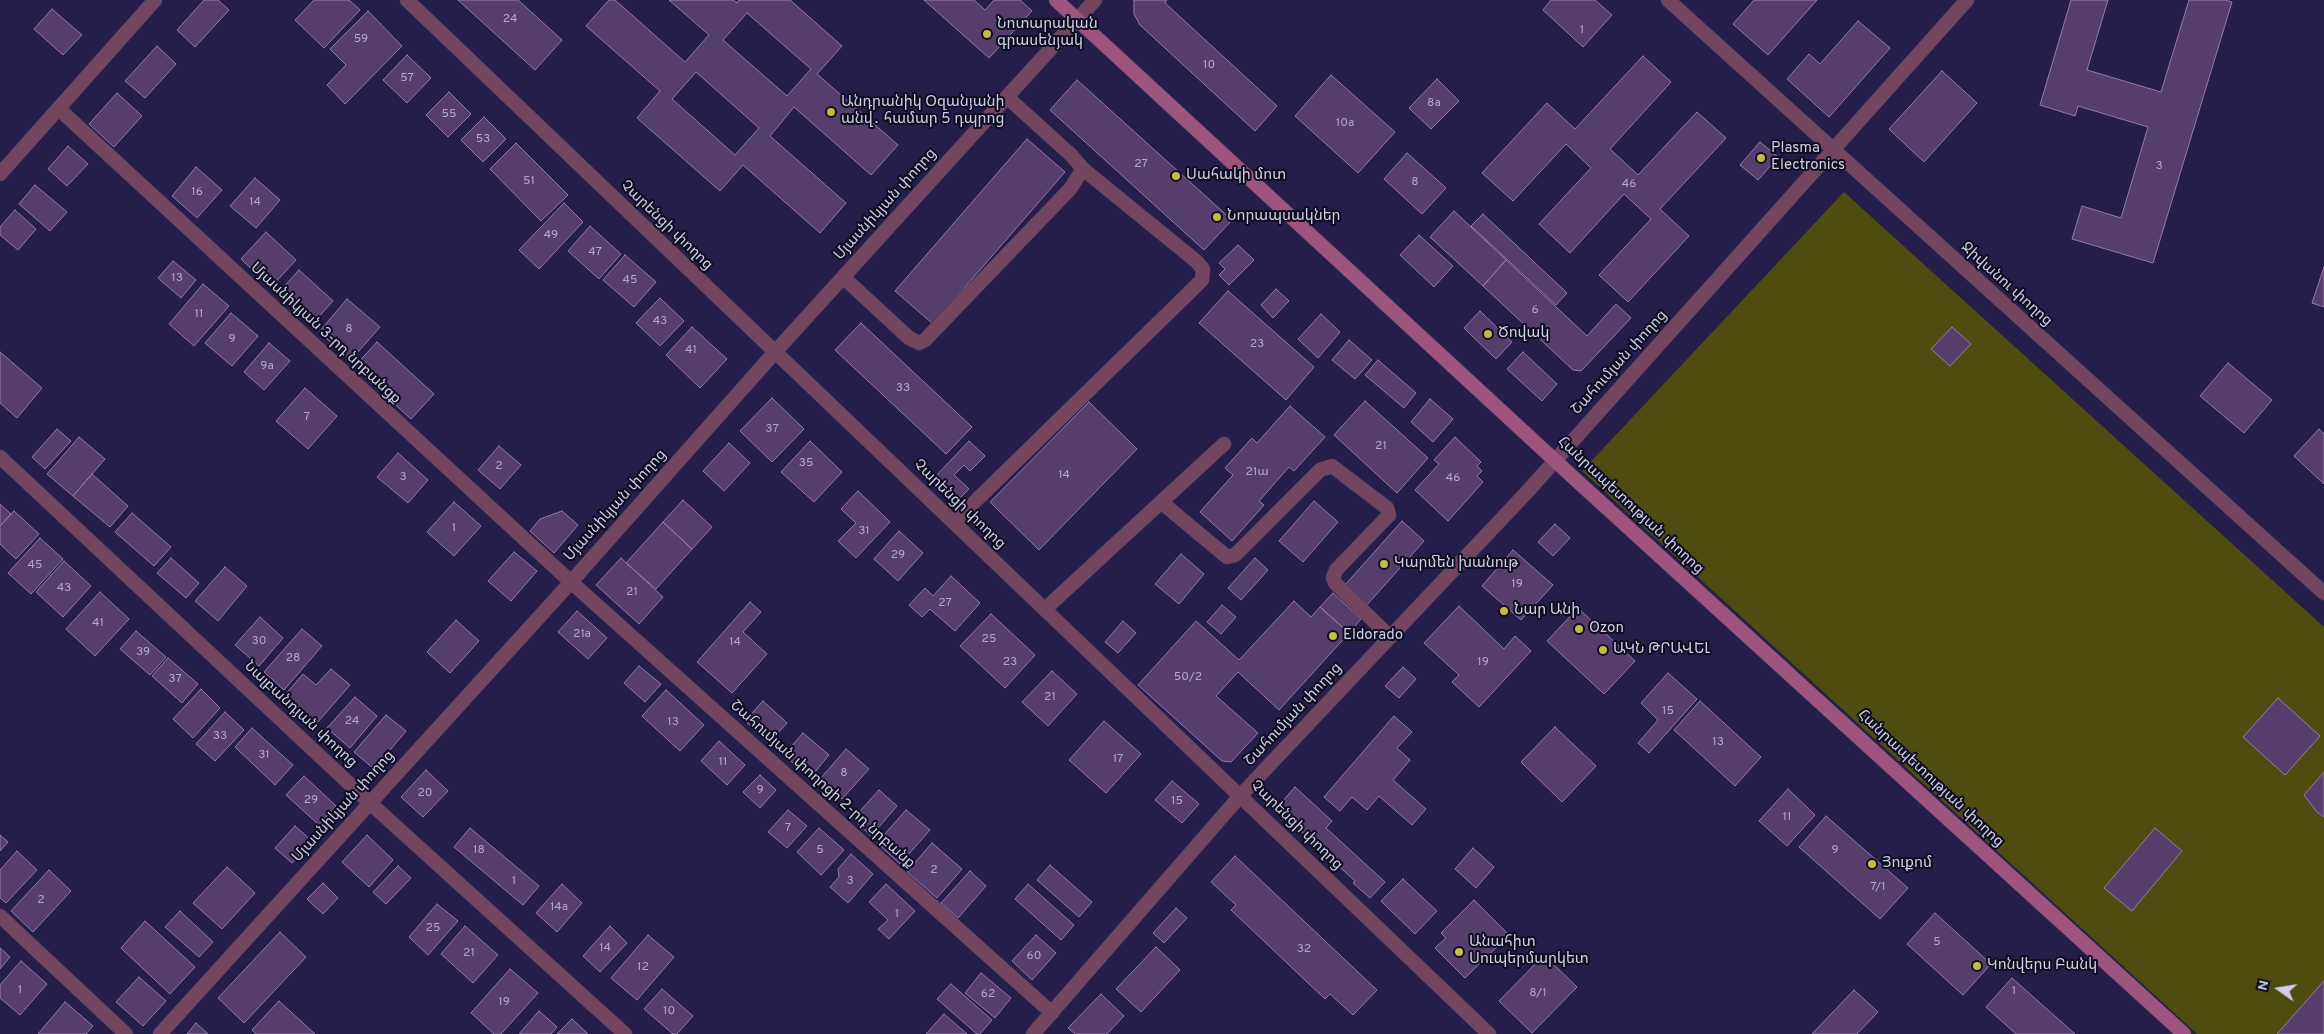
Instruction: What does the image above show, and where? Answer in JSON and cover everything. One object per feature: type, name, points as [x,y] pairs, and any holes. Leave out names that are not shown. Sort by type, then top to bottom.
[{"type":"main road","name":"Հանրապետության փողոց","points":[[1056,0],[1555,460],[2184,1034]]},
{"type":"street","points":[[0,174],[155,0]]},
{"type":"street","name":"Չարենցի փողոց","points":[[407,0],[1489,1034]]},
{"type":"street","name":"Մյասնիկյան փողոց","points":[[160,1034],[571,582],[775,352],[1095,0]]},
{"type":"street","name":"Ջիվանու փողոց","points":[[1668,0],[2324,592]]},
{"type":"street","name":"Շահումյան փողոց","points":[[1033,1034],[1241,795],[1555,460],[1968,0]]},
{"type":"street","points":[[954,522],[1202,280],[1203,269],[1196,261],[1083,169],[1072,154],[1007,97]]},
{"type":"street","name":"Մյասնիկյան 3-րդ նրբանցք","points":[[58,109],[571,582]]},
{"type":"street","points":[[843,277],[909,338],[919,343],[932,332],[1070,189],[1083,169]]},
{"type":"street","points":[[1045,609],[1224,444]]},
{"type":"street","name":"Նալբանդյան փողոց","points":[[0,457],[370,803],[625,1034]]},
{"type":"street","points":[[1161,502],[1227,557],[1235,555],[1320,470],[1332,466],[1387,508],[1388,515],[1336,570],[1333,578],[1335,583],[1390,637]]},
{"type":"street","name":"Շահումյան փողոցի 2-րդ նրբանք","points":[[571,582],[1052,1013]]},
{"type":"street","points":[[0,916],[126,1034]]},
{"type":"shaded area","points":[[1844,192],[2324,627],[2324,1034],[2197,1034],[1582,471]]},
{"type":"building","points":[[204,0],[218,0],[229,10],[195,47],[177,30]]},
{"type":"building","points":[[314,0],[349,0],[360,10],[324,48],[295,20]]},
{"type":"building","points":[[458,0],[518,0],[562,40],[535,70]]},
{"type":"building","name":"Անդրանիկ Օզանյանի անվ․ համար 5 դպրոց","points":[[609,0],[615,0],[685,62],[709,35],[669,0],[733,0],[737,3],[739,0],[790,0],[842,46],[817,74],[898,145],[871,175],[794,107],[770,136],[846,203],[820,233],[743,165],[720,191],[637,118],[660,91],[586,26]],"holes":[[[747,13],[811,69],[787,96],[723,40]],[[696,72],[759,128],[735,155],[672,99]]]},
{"type":"building","name":"Նոտարական գրասենյակ","points":[[924,0],[974,0],[985,10],[994,0],[1020,0],[1032,11],[989,58]]},
{"type":"building","points":[[1134,0],[1167,0],[1165,3],[1277,106],[1255,131],[1140,25],[1134,14]]},
{"type":"building","points":[[1551,0],[1595,0],[1612,15],[1583,47],[1543,10]]},
{"type":"building","points":[[1754,0],[1817,0],[1768,55],[1733,24]]},
{"type":"building","points":[[2071,0],[2108,0],[2087,70],[2161,92],[2189,0],[2225,0],[2232,2],[2153,263],[2072,239],[2082,206],[2121,218],[2148,127],[2078,106],[2075,116],[2040,105]]},
{"type":"building","points":[[52,9],[82,35],[63,55],[34,29]]},
{"type":"building","points":[[368,11],[402,46],[345,104],[327,85],[346,65],[330,49]]},
{"type":"building","points":[[1858,21],[1890,48],[1829,117],[1787,79],[1809,54],[1820,64]]},
{"type":"building","points":[[157,46],[176,64],[145,98],[125,81]]},
{"type":"building","points":[[407,55],[431,78],[407,103],[383,80]]},
{"type":"building","points":[[1643,56],[1671,82],[1610,149],[1638,175],[1697,112],[1726,138],[1660,209],[1689,236],[1628,302],[1599,275],[1651,219],[1624,194],[1570,253],[1539,224],[1591,168],[1566,144],[1513,201],[1482,173],[1547,103],[1575,129]]},
{"type":"building","points":[[1942,71],[1977,103],[1924,162],[1889,129]]},
{"type":"building","points":[[1331,75],[1395,132],[1358,173],[1295,116]]},
{"type":"building","points":[[1437,79],[1459,101],[1431,129],[1409,108]]},
{"type":"building","points":[[1077,80],[1232,220],[1204,250],[1050,110]]},
{"type":"building","points":[[449,92],[471,114],[448,137],[426,115]]},
{"type":"building","points":[[117,93],[142,116],[114,147],[89,124]]},
{"type":"building","points":[[484,117],[506,139],[483,162],[461,140]]},
{"type":"building","points":[[1027,139],[1065,172],[933,324],[895,291]]},
{"type":"building","points":[[1760,142],[1778,157],[1758,180],[1740,165]]},
{"type":"building","points":[[516,143],[568,195],[541,221],[490,169]]},
{"type":"building","points":[[68,146],[88,164],[67,186],[48,169]]},
{"type":"building","points":[[1407,153],[1446,188],[1422,214],[1384,179]]},
{"type":"building","points":[[196,167],[222,190],[197,218],[172,196]]},
{"type":"building","points":[[255,178],[280,200],[256,228],[230,206]]},
{"type":"building","points":[[35,185],[67,212],[50,231],[19,204]]},
{"type":"building","points":[[564,203],[583,222],[539,269],[519,250]]},
{"type":"building","points":[[15,210],[36,229],[18,250],[0,235],[0,227]]},
{"type":"building","points":[[1454,211],[1506,260],[1483,286],[1430,237]]},
{"type":"building","points":[[1483,214],[1567,293],[1556,305],[1471,226]]},
{"type":"building","points":[[590,226],[621,254],[599,279],[568,251]]},
{"type":"building","points":[[266,232],[296,260],[271,287],[241,259]]},
{"type":"building","points":[[1419,235],[1453,266],[1434,287],[1400,255]]},
{"type":"building","points":[[1238,245],[1254,260],[1229,285],[1219,275],[1225,269],[1219,263]]},
{"type":"building","points":[[625,255],[656,282],[634,307],[603,280]]},
{"type":"building","points":[[1506,260],[1587,336],[1616,304],[1631,318],[1581,371],[1573,370],[1483,286]]},
{"type":"building","points":[[173,261],[196,280],[181,298],[158,278]]},
{"type":"building","points":[[2324,267],[2324,307],[2312,303]]},
{"type":"building","points":[[299,270],[333,301],[314,322],[280,291]]},
{"type":"building","points":[[203,284],[229,306],[194,346],[169,324]]},
{"type":"building","points":[[1276,289],[1289,301],[1273,318],[1261,305]]},
{"type":"building","points":[[1228,291],[1314,367],[1286,400],[1199,323]]},
{"type":"building","points":[[660,298],[684,321],[660,346],[636,323]]},
{"type":"building","points":[[347,299],[380,327],[351,360],[319,332]]},
{"type":"building","points":[[1480,311],[1512,342],[1496,359],[1464,328]]},
{"type":"building","points":[[231,313],[258,336],[232,366],[205,343]]},
{"type":"building","points":[[1321,314],[1340,332],[1318,358],[1298,339]]},
{"type":"building","points":[[861,323],[972,427],[946,454],[835,350]]},
{"type":"building","points":[[692,327],[727,359],[700,388],[666,355]]},
{"type":"building","points":[[1952,327],[1971,344],[1950,366],[1931,349]]},
{"type":"building","points":[[1349,340],[1372,360],[1355,379],[1332,360]]},
{"type":"building","points":[[377,342],[434,394],[411,419],[354,367]]},
{"type":"building","points":[[269,343],[290,361],[264,390],[244,372]]},
{"type":"building","points":[[0,352],[42,388],[17,418],[0,403]]},
{"type":"building","points":[[1523,352],[1557,384],[1542,401],[1507,369]]},
{"type":"building","points":[[1378,360],[1416,393],[1404,408],[1365,375]]},
{"type":"building","points":[[2228,363],[2272,400],[2244,433],[2200,396]]},
{"type":"building","points":[[305,388],[337,416],[308,449],[276,421]]},
{"type":"building","points":[[772,398],[804,429],[772,462],[740,431]]},
{"type":"building","points":[[1430,399],[1453,419],[1433,442],[1411,422]]},
{"type":"building","points":[[1365,401],[1428,458],[1397,493],[1334,435]]},
{"type":"building","points":[[1089,402],[1137,449],[1039,550],[990,502]]},
{"type":"building","points":[[1290,406],[1325,437],[1294,471],[1289,467],[1259,501],[1264,505],[1232,541],[1200,512],[1233,475],[1225,468],[1252,438],[1257,443]]},
{"type":"building","points":[[57,429],[71,441],[45,469],[32,457]]},
{"type":"building","points":[[2319,429],[2324,434],[2324,484],[2294,456]]},
{"type":"building","points":[[79,437],[105,459],[73,496],[47,474]]},
{"type":"building","points":[[1455,437],[1481,462],[1477,466],[1482,471],[1477,476],[1483,482],[1448,521],[1415,490],[1439,464],[1434,460]]},
{"type":"building","points":[[810,441],[842,472],[814,502],[781,472]]},
{"type":"building","points":[[969,441],[985,456],[970,471],[964,465],[954,475],[969,489],[955,503],[932,480]]},
{"type":"building","points":[[729,443],[750,463],[724,491],[703,471]]},
{"type":"building","points":[[499,446],[521,465],[500,489],[478,470]]},
{"type":"building","points":[[398,453],[428,480],[408,503],[377,477]]},
{"type":"building","points":[[92,474],[128,506],[110,527],[73,496]]},
{"type":"building","points":[[858,491],[890,522],[856,558],[838,541],[856,523],[841,509]]},
{"type":"building","points":[[683,500],[712,527],[692,549],[663,522]]},
{"type":"building","points":[[1314,501],[1338,522],[1303,562],[1279,541]]},
{"type":"building","points":[[454,502],[481,526],[454,556],[427,532]]},
{"type":"building","points":[[0,504],[11,514],[0,526]]},
{"type":"building","points":[[14,511],[39,534],[16,559],[0,544],[0,526]]},
{"type":"building","points":[[562,511],[578,525],[554,553],[530,531],[540,519]]},
{"type":"building","points":[[132,513],[171,547],[154,566],[115,532]]},
{"type":"building","name":"Կարմեն խանութ","points":[[1402,521],[1424,541],[1366,606],[1344,586]]},
{"type":"building","points":[[663,522],[692,549],[656,589],[626,563]]},
{"type":"building","points":[[1555,524],[1570,538],[1553,556],[1538,542]]},
{"type":"building","points":[[899,531],[923,553],[898,581],[874,559]]},
{"type":"building","points":[[40,538],[63,559],[31,594],[8,573]]},
{"type":"building","points":[[1513,550],[1553,585],[1521,620],[1482,586]]},
{"type":"building","points":[[514,552],[537,571],[511,601],[488,581]]},
{"type":"building","points":[[1181,554],[1204,574],[1179,604],[1155,584]]},
{"type":"building","points":[[171,558],[199,583],[186,598],[157,573]]},
{"type":"building","points":[[621,558],[663,597],[639,624],[596,585]]},
{"type":"building","points":[[1255,558],[1268,570],[1241,600],[1228,588]]},
{"type":"building","points":[[64,561],[91,586],[63,617],[36,592]]},
{"type":"building","points":[[225,567],[247,586],[218,621],[195,601]]},
{"type":"building","points":[[951,576],[980,603],[955,631],[930,609],[922,617],[909,605],[925,588],[933,596]]},
{"type":"building","points":[[100,592],[129,619],[95,656],[66,629]]},
{"type":"building","points":[[1333,593],[1361,619],[1349,633],[1320,607]]},
{"type":"building","points":[[1294,601],[1311,617],[1320,607],[1349,633],[1279,710],[1238,672],[1216,696],[1258,733],[1231,762],[1222,761],[1138,685],[1196,621],[1239,660]]},
{"type":"building","points":[[750,602],[761,612],[743,632],[767,654],[732,693],[697,662]]},
{"type":"building","points":[[1222,605],[1236,617],[1221,634],[1207,622]]},
{"type":"building","points":[[1459,606],[1504,649],[1515,636],[1531,651],[1479,707],[1452,682],[1459,675],[1424,643]]},
{"type":"building","points":[[1578,608],[1635,661],[1604,694],[1547,641]]},
{"type":"building","points":[[577,611],[607,638],[588,659],[558,632]]},
{"type":"building","points":[[991,614],[1035,655],[1005,688],[960,646]]},
{"type":"building","points":[[260,617],[283,638],[259,666],[235,645]]},
{"type":"building","points":[[456,620],[479,641],[450,673],[427,652]]},
{"type":"building","points":[[1123,621],[1136,633],[1118,653],[1105,642]]},
{"type":"building","points":[[302,629],[322,646],[284,690],[264,672]]},
{"type":"building","points":[[136,631],[166,657],[150,675],[120,649]]},
{"type":"building","points":[[168,658],[198,684],[182,703],[152,676]]},
{"type":"building","points":[[639,666],[661,684],[645,702],[624,683]]},
{"type":"building","points":[[1403,667],[1416,679],[1399,698],[1385,686]]},
{"type":"building","points":[[331,669],[350,685],[317,723],[285,695],[303,674],[316,685]]},
{"type":"building","points":[[1052,671],[1077,694],[1048,726],[1022,702]]},
{"type":"building","points":[[1668,673],[1697,699],[1649,753],[1638,743],[1658,720],[1641,703]]},
{"type":"building","points":[[201,689],[220,708],[193,738],[173,719]]},
{"type":"building","points":[[666,690],[704,725],[680,751],[642,716]]},
{"type":"building","points":[[355,697],[377,716],[350,748],[327,728]]},
{"type":"building","points":[[2278,698],[2320,736],[2285,775],[2243,737]]},
{"type":"building","points":[[763,701],[787,723],[769,743],[745,721]]},
{"type":"building","points":[[1700,701],[1761,757],[1735,786],[1674,730]]},
{"type":"building","points":[[225,712],[244,730],[215,761],[196,744]]},
{"type":"building","points":[[386,715],[406,731],[374,769],[354,752]]},
{"type":"building","points":[[1394,716],[1412,732],[1397,748],[1410,760],[1393,780],[1426,809],[1412,825],[1379,796],[1367,810],[1352,797],[1340,811],[1324,797]]},
{"type":"building","points":[[1104,721],[1141,754],[1106,793],[1069,760]]},
{"type":"building","points":[[1555,727],[1596,766],[1562,802],[1521,762]]},
{"type":"building","points":[[252,728],[293,765],[275,785],[235,747]]},
{"type":"building","points":[[803,733],[829,755],[810,778],[784,755]]},
{"type":"building","points":[[719,741],[745,765],[727,785],[701,761]]},
{"type":"building","points":[[846,749],[869,769],[842,799],[820,779]]},
{"type":"building","points":[[426,770],[448,791],[423,817],[401,797]]},
{"type":"building","points":[[2324,772],[2324,817],[2317,812],[2304,795]]},
{"type":"building","points":[[760,775],[776,790],[760,808],[743,792]]},
{"type":"building","points":[[304,776],[336,806],[319,825],[286,795]]},
{"type":"building","points":[[1172,781],[1199,804],[1182,823],[1155,800]]},
{"type":"building","points":[[1295,787],[1332,821],[1326,828],[1385,882],[1370,898],[1353,883],[1355,881],[1281,813],[1281,803]]},
{"type":"building","points":[[1788,789],[1815,815],[1787,846],[1759,821]]},
{"type":"building","points":[[879,790],[897,806],[871,836],[853,819]]},
{"type":"building","points":[[788,810],[807,826],[787,848],[768,832]]},
{"type":"building","points":[[906,810],[930,830],[900,864],[877,843]]},
{"type":"building","points":[[1826,816],[1908,888],[1880,919],[1799,847]]},
{"type":"building","points":[[295,826],[312,841],[292,863],[275,848]]},
{"type":"building","points":[[470,828],[539,886],[523,905],[454,847]]},
{"type":"building","points":[[819,828],[844,850],[821,875],[797,852]]},
{"type":"building","points":[[2155,828],[2182,851],[2132,911],[2104,888]]},
{"type":"building","points":[[0,835],[8,842],[0,851]]},
{"type":"building","points":[[367,835],[393,860],[369,887],[342,862]]},
{"type":"building","points":[[932,843],[962,869],[937,898],[907,872]]},
{"type":"building","points":[[1473,848],[1494,867],[1476,888],[1455,869]]},
{"type":"building","points":[[17,851],[37,870],[6,903],[0,898],[0,870]]},
{"type":"building","points":[[851,854],[873,874],[848,903],[830,887],[839,877],[838,869]]},
{"type":"building","points":[[1235,856],[1377,990],[1353,1015],[1330,994],[1325,999],[1231,910],[1236,905],[1211,882]]},
{"type":"building","points":[[1050,865],[1092,902],[1079,917],[1037,880]]},
{"type":"building","points":[[398,866],[411,878],[386,904],[373,892]]},
{"type":"building","points":[[227,867],[255,893],[222,929],[193,903]]},
{"type":"building","points":[[49,870],[71,891],[33,932],[11,911]]},
{"type":"building","points":[[970,871],[986,886],[958,918],[941,903]]},
{"type":"building","points":[[1403,879],[1437,911],[1415,934],[1381,901]]},
{"type":"building","points":[[323,883],[338,898],[323,914],[307,899]]},
{"type":"building","points":[[562,884],[582,903],[557,932],[536,913]]},
{"type":"building","points":[[886,884],[915,911],[889,939],[878,929],[888,920],[869,902]]},
{"type":"building","points":[[1028,884],[1074,925],[1061,940],[1015,899]]},
{"type":"building","points":[[1474,900],[1509,935],[1465,978],[1435,948],[1446,938],[1441,933]]},
{"type":"building","points":[[437,904],[458,921],[428,955],[409,937]]},
{"type":"building","points":[[1176,908],[1187,918],[1164,943],[1153,933]]},
{"type":"building","points":[[180,911],[213,942],[199,957],[165,927]]},
{"type":"building","points":[[1935,913],[1991,964],[1963,995],[1907,944]]},
{"type":"building","points":[[145,921],[195,967],[170,994],[121,948]]},
{"type":"building","points":[[465,926],[498,955],[473,983],[441,954]]},
{"type":"building","points":[[610,926],[627,943],[600,972],[583,956]]},
{"type":"building","points":[[280,932],[306,957],[244,1023],[218,998]]},
{"type":"building","points":[[648,935],[674,957],[637,1000],[611,978]]},
{"type":"building","points":[[1036,935],[1056,953],[1032,980],[1012,961]]},
{"type":"building","points":[[1156,947],[1180,970],[1141,1012],[1116,989]]},
{"type":"building","points":[[0,948],[10,957],[0,969]]},
{"type":"building","points":[[1544,955],[1577,987],[1532,1033],[1499,1001]]},
{"type":"building","points":[[21,961],[47,984],[20,1015],[0,998],[0,985]]},
{"type":"building","points":[[510,969],[538,993],[501,1034],[494,1034],[471,1013]]},
{"type":"building","points":[[981,973],[1011,998],[995,1018],[965,993]]},
{"type":"building","points":[[139,977],[166,1001],[143,1026],[116,1002]]},
{"type":"building","points":[[2012,978],[2075,1034],[2016,1034],[1986,1007]]},
{"type":"building","points":[[2324,981],[2324,1034],[2277,1034]]},
{"type":"building","points":[[951,984],[992,1020],[980,1034],[977,1034],[937,999]]},
{"type":"building","points":[[662,989],[693,1016],[677,1034],[673,1034],[644,1009]]},
{"type":"building","points":[[1854,990],[1878,1012],[1857,1034],[1812,1034]]},
{"type":"building","points":[[1101,994],[1124,1016],[1107,1034],[1075,1034],[1068,1028]]},
{"type":"building","points":[[279,1001],[315,1034],[256,1034],[252,1030]]},
{"type":"building","points":[[65,1002],[93,1026],[86,1034],[38,1034]]},
{"type":"building","points":[[539,1011],[557,1027],[551,1034],[519,1034]]},
{"type":"building","points":[[944,1014],[967,1034],[926,1034]]},
{"type":"building","points":[[572,1019],[588,1034],[557,1034]]},
{"type":"building","points":[[196,1023],[208,1034],[187,1034]]},
{"type":"place","name":"Նոտարական գրասենյակ","points":[[987,34]]},
{"type":"place","name":"Անդրանիկ Օզանյանի անվ․ համար 5 դպրոց","points":[[831,112]]},
{"type":"place","name":"Plasma Electronics","points":[[1761,158]]},
{"type":"place","name":"Սահակի մոտ","points":[[1176,176]]},
{"type":"place","name":"Նորապսակներ","points":[[1217,217]]},
{"type":"place","name":"Ծովակ","points":[[1488,334]]},
{"type":"place","name":"Կարմեն խանութ","points":[[1384,564]]},
{"type":"place","name":"Նար Անի","points":[[1504,611]]},
{"type":"place","name":"Ozon","points":[[1579,629]]},
{"type":"place","name":"Eldorado","points":[[1333,636]]},
{"type":"place","name":"ԱԿՆ ԹՐԱՎԵԼ","points":[[1603,650]]},
{"type":"place","name":"Յուքոմ","points":[[1872,864]]},
{"type":"place","name":"Անահիտ Սուպերմարկետ","points":[[1459,952]]},
{"type":"place","name":"Կոնվերս Բանկ","points":[[1977,966]]}]
